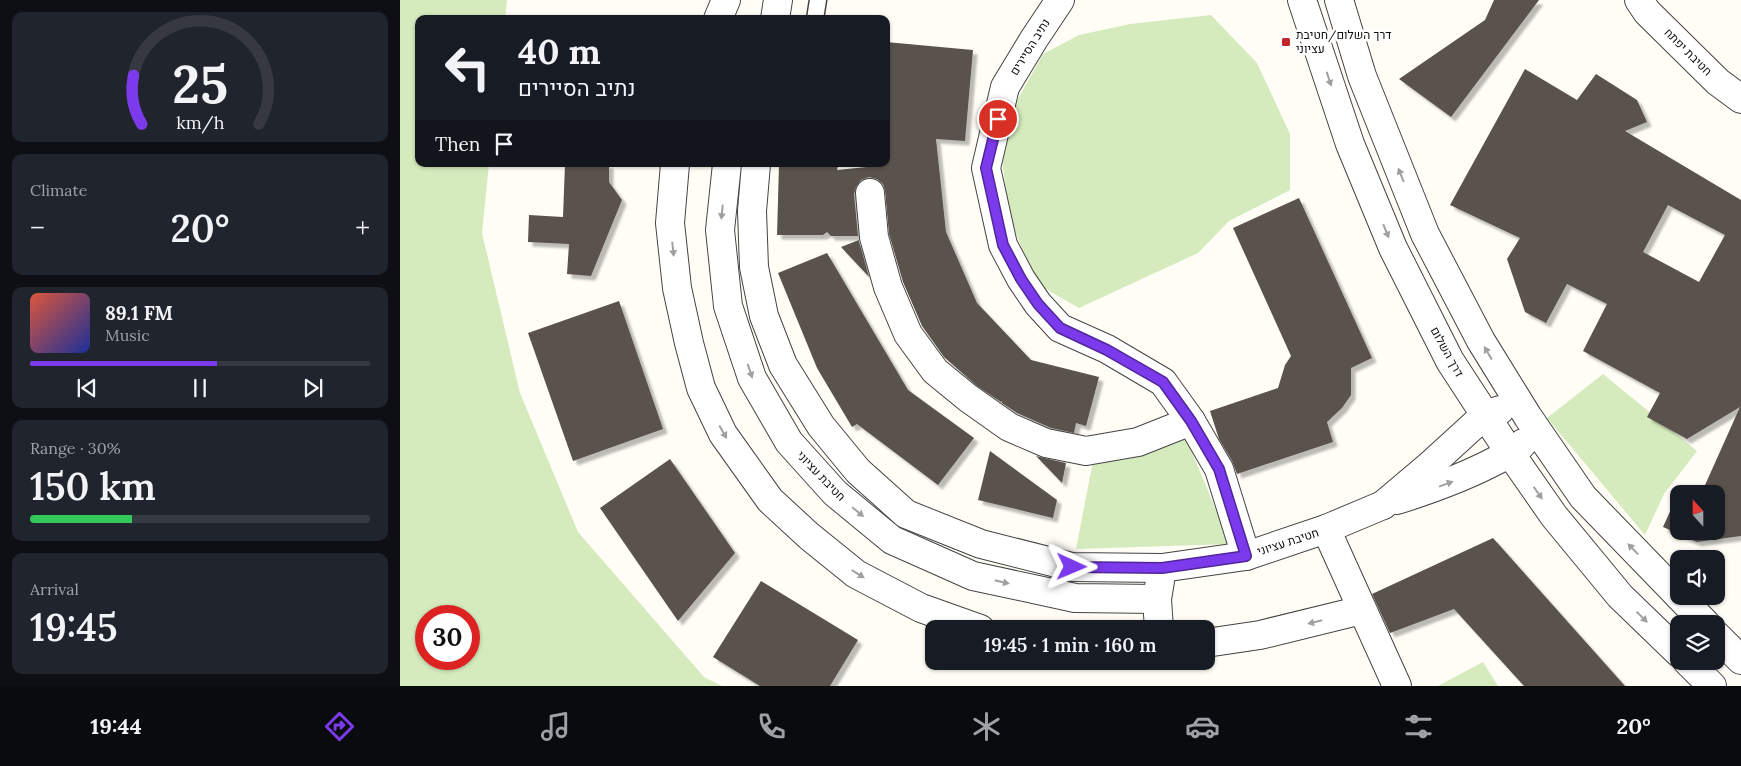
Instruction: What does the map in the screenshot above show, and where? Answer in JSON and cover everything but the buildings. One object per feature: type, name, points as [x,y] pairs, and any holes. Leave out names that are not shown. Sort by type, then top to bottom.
[{"type":"street","points":[[776,15],[778,0]]},
{"type":"street","name":"נתיב הסיירים","points":[[1060,0],[1005,87],[986,168],[1003,245],[1021,279],[1038,304],[1060,328],[1107,350],[1163,382],[1191,421],[1219,469],[1246,556]]},
{"type":"street","name":"דרך השלום","points":[[1302,0],[1350,144],[1392,248],[1450,361],[1554,516],[1620,596],[1670,644]]},
{"type":"street","points":[[1339,0],[1362,76],[1425,234],[1481,341],[1528,418],[1583,497],[1670,587]]},
{"type":"street","name":"חטיבת יפתח","points":[[1639,0],[1647,12],[1718,82],[1741,99]]},
{"type":"street","points":[[675,167],[670,223],[677,288],[701,388],[723,434],[770,500],[809,536],[856,574],[921,608],[955,620]]},
{"type":"street","name":"חטיבת עציוני","points":[[727,167],[720,230],[728,306],[752,378],[789,442],[835,493],[892,540],[973,576],[1076,598],[1156,600]]},
{"type":"street","name":"חטיבת עציוני","points":[[756,167],[752,211],[754,267],[764,316],[783,365],[821,426],[858,471],[906,514],[981,544],[1072,567],[1162,568],[1246,556],[1326,529],[1383,505]]},
{"type":"street","points":[[870,193],[876,245],[888,287],[908,334],[935,371],[1009,427],[1046,443],[1086,452],[1138,442],[1191,421]]},
{"type":"street","points":[[1383,505],[1485,415],[1497,410],[1508,410],[1528,418]]},
{"type":"street","points":[[1383,505],[1451,482],[1520,447],[1527,437],[1528,418]]},
{"type":"street","name":"חטיבת עציוני","points":[[1326,529],[1397,686]]},
{"type":"street","points":[[1158,620],[1156,600],[1162,568]]},
{"type":"street","points":[[1688,605],[1697,615]]},
{"type":"street","points":[[1215,642],[1260,635],[1362,610]]},
{"type":"street","points":[[1725,644],[1741,660]]},
{"type":"street","points":[[1696,670],[1712,686]]},
{"type":"lane","points":[[816,15],[818,0]]},
{"type":"green space","points":[[400,0],[507,0],[505,15],[415,15],[415,167],[489,167],[482,233],[520,393],[578,532],[704,677],[722,686],[400,686]]},
{"type":"green space","points":[[1211,15],[1257,63],[1290,134],[1290,190],[1229,221],[1198,253],[1079,308],[1037,284],[1009,217],[1001,151],[1014,106],[1043,54],[1079,35],[1130,24]]},
{"type":"green space","points":[[1603,374],[1697,451],[1664,494],[1645,535],[1547,418]]},
{"type":"green space","points":[[1184,433],[1230,544],[1076,549],[1093,461]]},
{"type":"green space","points":[[1483,662],[1498,686],[1438,686]]},
{"type":"place","name":"דרך השלום/חטיבת עציוני","points":[[1286,42]]},
{"type":"route","points":[[998,119],[986,168],[1003,245],[1021,279],[1038,304],[1060,328],[1107,350],[1163,382],[1191,421],[1219,469],[1246,556],[1162,568],[1072,567]]}]
